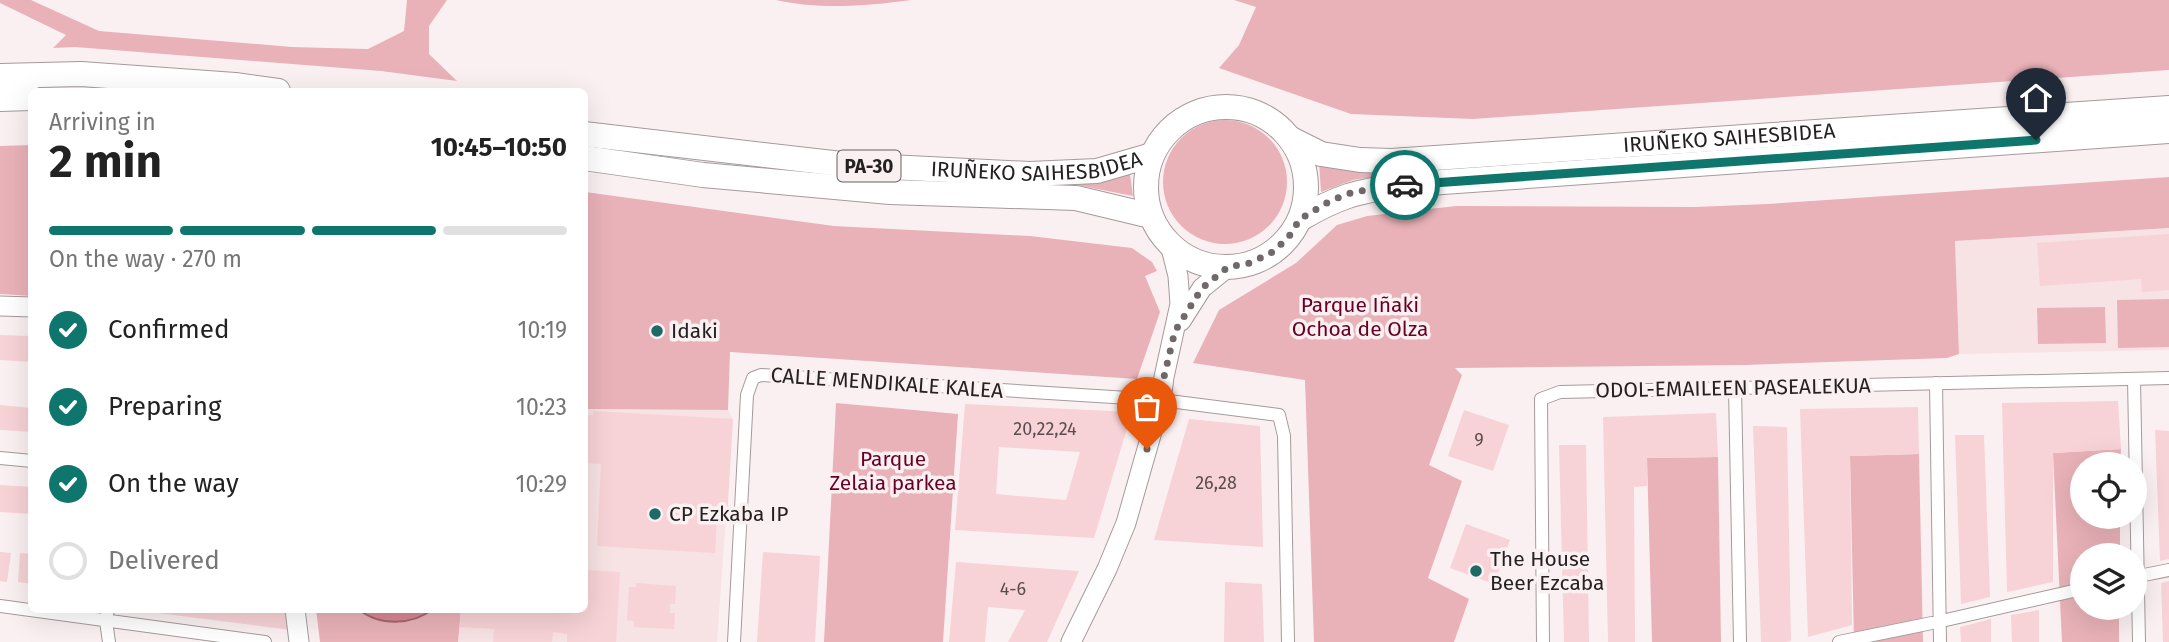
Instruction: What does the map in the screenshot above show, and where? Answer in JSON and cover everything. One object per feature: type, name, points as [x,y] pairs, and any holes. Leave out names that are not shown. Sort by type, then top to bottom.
[{"type":"highway","points":[[0,76],[81,74],[256,88]]},
{"type":"highway","points":[[0,99],[28,98]]},
{"type":"highway","points":[[1229,106],[1253,111],[1275,122],[1292,139],[1304,164],[1307,192],[1300,219],[1288,238],[1271,253],[1250,263],[1228,267],[1207,265],[1187,257],[1159,231],[1151,216],[1146,175],[1152,155],[1165,134],[1183,118],[1206,109],[1229,106]]},
{"type":"highway","name":"IRUÑEKO SAIHESBIDEA","points":[[1292,139],[1321,154],[1391,161],[2169,108]]},
{"type":"highway","name":"IRUÑEKO SAIHESBIDEA","points":[[1300,219],[1330,201],[1353,192],[1399,185],[2169,131]]},
{"type":"highway","name":"IRUÑEKO SAIHESBIDEA","points":[[588,134],[850,165],[1030,174],[1097,171],[1152,155]]},
{"type":"highway","name":"IRUÑEKO SAIHESBIDEA","points":[[588,159],[703,175],[890,192],[1076,198],[1151,216]]},
{"type":"main road","points":[[1071,642],[1126,523],[1161,400],[1180,295],[1170,244]]},
{"type":"main road","points":[[1175,331],[1202,288],[1228,267]]},
{"type":"main road","points":[[0,306],[28,307]]},
{"type":"main road","points":[[295,613],[299,642]]},
{"type":"street","name":"CALLE MENDIKALE KALEA","points":[[734,642],[747,395],[753,378],[761,375],[1161,400]]},
{"type":"street","name":"ODOL-EMAILEEN PASEALEKUA","points":[[1543,642],[1541,399],[1560,392],[2169,378]]},
{"type":"street","points":[[2134,379],[2139,642]]},
{"type":"street","points":[[1936,383],[1940,642]]},
{"type":"street","points":[[1735,388],[1740,642]]},
{"type":"street","points":[[1161,400],[1279,415],[1284,436],[1288,642]]},
{"type":"street","points":[[0,458],[28,461]]},
{"type":"street","points":[[2147,574],[2169,570]]},
{"type":"street","points":[[1946,620],[2070,592]]},
{"type":"street","points":[[0,606],[28,608]]},
{"type":"street","points":[[83,613],[265,642]]},
{"type":"street","points":[[107,615],[109,642]]},
{"type":"street","points":[[1839,642],[1932,623]]},
{"type":"shaded area","points":[[2169,228],[2169,350],[1959,354],[1955,241]]},
{"type":"shaded area","name":"CP Ezkaba IP","points":[[588,409],[728,410],[733,419],[717,642],[458,642],[461,613],[588,613]]},
{"type":"shaded area","points":[[363,613],[427,613],[415,619],[395,622]]},
{"type":"green space","points":[[0,0],[31,0],[99,31],[292,47],[368,49],[404,31],[407,0],[447,0],[429,26],[429,54],[457,81],[381,71],[75,47],[53,48],[66,35],[0,3]]},
{"type":"green space","points":[[776,0],[911,0],[844,6]]},
{"type":"green space","points":[[1234,0],[2169,0],[2169,70],[1473,119],[1351,114],[1219,68],[1239,45],[1256,7]]},
{"type":"green space","points":[[1225,120],[1249,125],[1269,138],[1282,158],[1287,182],[1282,206],[1269,226],[1249,239],[1225,244],[1201,239],[1181,226],[1168,206],[1163,182],[1168,158],[1181,138],[1201,125]]},
{"type":"green space","points":[[28,145],[28,296],[0,294],[0,146]]},
{"type":"green space","points":[[1319,163],[1359,172],[1390,174],[1353,180],[1321,192]]},
{"type":"green space","points":[[1130,174],[1133,196],[1077,185]]},
{"type":"green space","name":"Parque Iñaki Ochoa de Olza","points":[[2169,177],[2169,228],[1955,241],[1959,354],[1947,358],[1745,365],[1455,368],[1462,375],[1429,465],[1462,481],[1428,578],[1469,599],[1454,642],[1314,642],[1305,380],[1193,363],[1219,310],[1296,263],[1337,225],[1367,216],[1456,206],[1695,207],[1767,204]]},
{"type":"green space","points":[[588,192],[834,226],[1030,236],[1132,248],[1152,262],[1157,271],[1145,276],[1160,312],[1137,379],[730,352],[728,410],[588,409]]},
{"type":"green space","points":[[2169,299],[2169,347],[2118,348],[2117,300]]},
{"type":"green space","points":[[2105,307],[2106,343],[2038,344],[2037,308]]},
{"type":"green space","name":"Parque Zelaia parkea","points":[[836,403],[958,414],[943,642],[824,642]]},
{"type":"green space","points":[[2121,449],[2121,452],[2070,452]]},
{"type":"green space","points":[[2070,452],[2070,529],[2120,529],[2120,543],[2070,543],[2070,620],[2119,620],[2119,642],[2062,642],[2053,453]]},
{"type":"green space","points":[[1919,454],[1923,642],[1854,642],[1850,456]]},
{"type":"green space","points":[[1718,457],[1721,642],[1652,642],[1647,458]]},
{"type":"green space","points":[[316,613],[461,613],[458,642],[320,642]]},
{"type":"building","points":[[2169,234],[2169,290],[2142,292],[2141,279],[2040,286],[2037,243]]},
{"type":"building","points":[[0,335],[28,336],[28,362],[0,360]]},
{"type":"building","points":[[2118,401],[2121,449],[2053,453],[2053,582],[2007,592],[2002,403]]},
{"type":"building","points":[[965,404],[1132,412],[1094,538],[955,530]],"holes":[[[999,447],[1080,452],[1066,500],[996,494]]]},
{"type":"building","points":[[0,405],[28,408],[28,432],[0,430]]},
{"type":"building","points":[[1918,407],[1919,454],[1850,456],[1852,625],[1808,637],[1800,409]]},
{"type":"building","points":[[1464,410],[1509,425],[1493,471],[1448,456]]},
{"type":"building","points":[[593,411],[733,419],[727,519],[717,518],[715,553],[597,546],[601,464],[588,463],[588,415],[593,415]]},
{"type":"building","points":[[1716,413],[1718,457],[1647,458],[1647,486],[1634,487],[1635,642],[1608,642],[1603,417]]},
{"type":"building","points":[[1189,419],[1260,426],[1263,547],[1154,540]]},
{"type":"building","points":[[1753,426],[1787,427],[1791,641],[1786,642],[1761,642]]},
{"type":"building","points":[[2155,430],[2169,431],[2169,559],[2160,561]]},
{"type":"building","points":[[1955,435],[1984,435],[1990,597],[1961,604]]},
{"type":"building","points":[[1559,445],[1586,445],[1589,642],[1564,642]]},
{"type":"building","points":[[0,485],[28,487],[28,514],[0,512]]},
{"type":"building","points":[[1466,524],[1510,540],[1494,584],[1450,568]]},
{"type":"building","points":[[0,552],[11,553],[7,582],[0,581]]},
{"type":"building","points":[[763,552],[820,556],[815,642],[757,642]]},
{"type":"building","points":[[20,553],[28,554],[28,583],[18,582]]},
{"type":"building","points":[[956,562],[1079,571],[1047,642],[1008,642],[1025,610],[988,607],[985,642],[949,642]]},
{"type":"building","points":[[588,570],[620,572],[616,642],[567,642],[567,634],[553,632],[552,642],[493,642],[494,629],[460,627],[461,613],[588,613]]},
{"type":"building","points":[[2169,581],[2169,642],[2163,642],[2161,583]]},
{"type":"building","points":[[1225,582],[1262,584],[1264,642],[1224,642]]},
{"type":"building","points":[[636,583],[676,586],[675,604],[670,604],[670,613],[675,613],[674,629],[634,627],[634,621],[627,620],[629,587],[636,587]]},
{"type":"building","points":[[2039,610],[2039,642],[2012,642],[2011,615]]},
{"type":"building","points":[[158,613],[288,613],[290,630]]},
{"type":"building","points":[[1991,619],[1991,642],[1961,642],[1960,627]]},
{"type":"way so far","points":[[1147,449],[1161,400],[1175,331],[1202,288],[1228,267],[1250,263],[1271,253],[1288,238],[1300,219],[1330,201],[1353,192],[1405,185]]},
{"type":"place","name":"Idaki","points":[[657,331]]},
{"type":"place","name":"CP Ezkaba IP","points":[[655,514]]},
{"type":"place","name":"The House Beer Ezcaba","points":[[1476,571]]},
{"type":"route","points":[[1405,185],[2036,140]]}]
